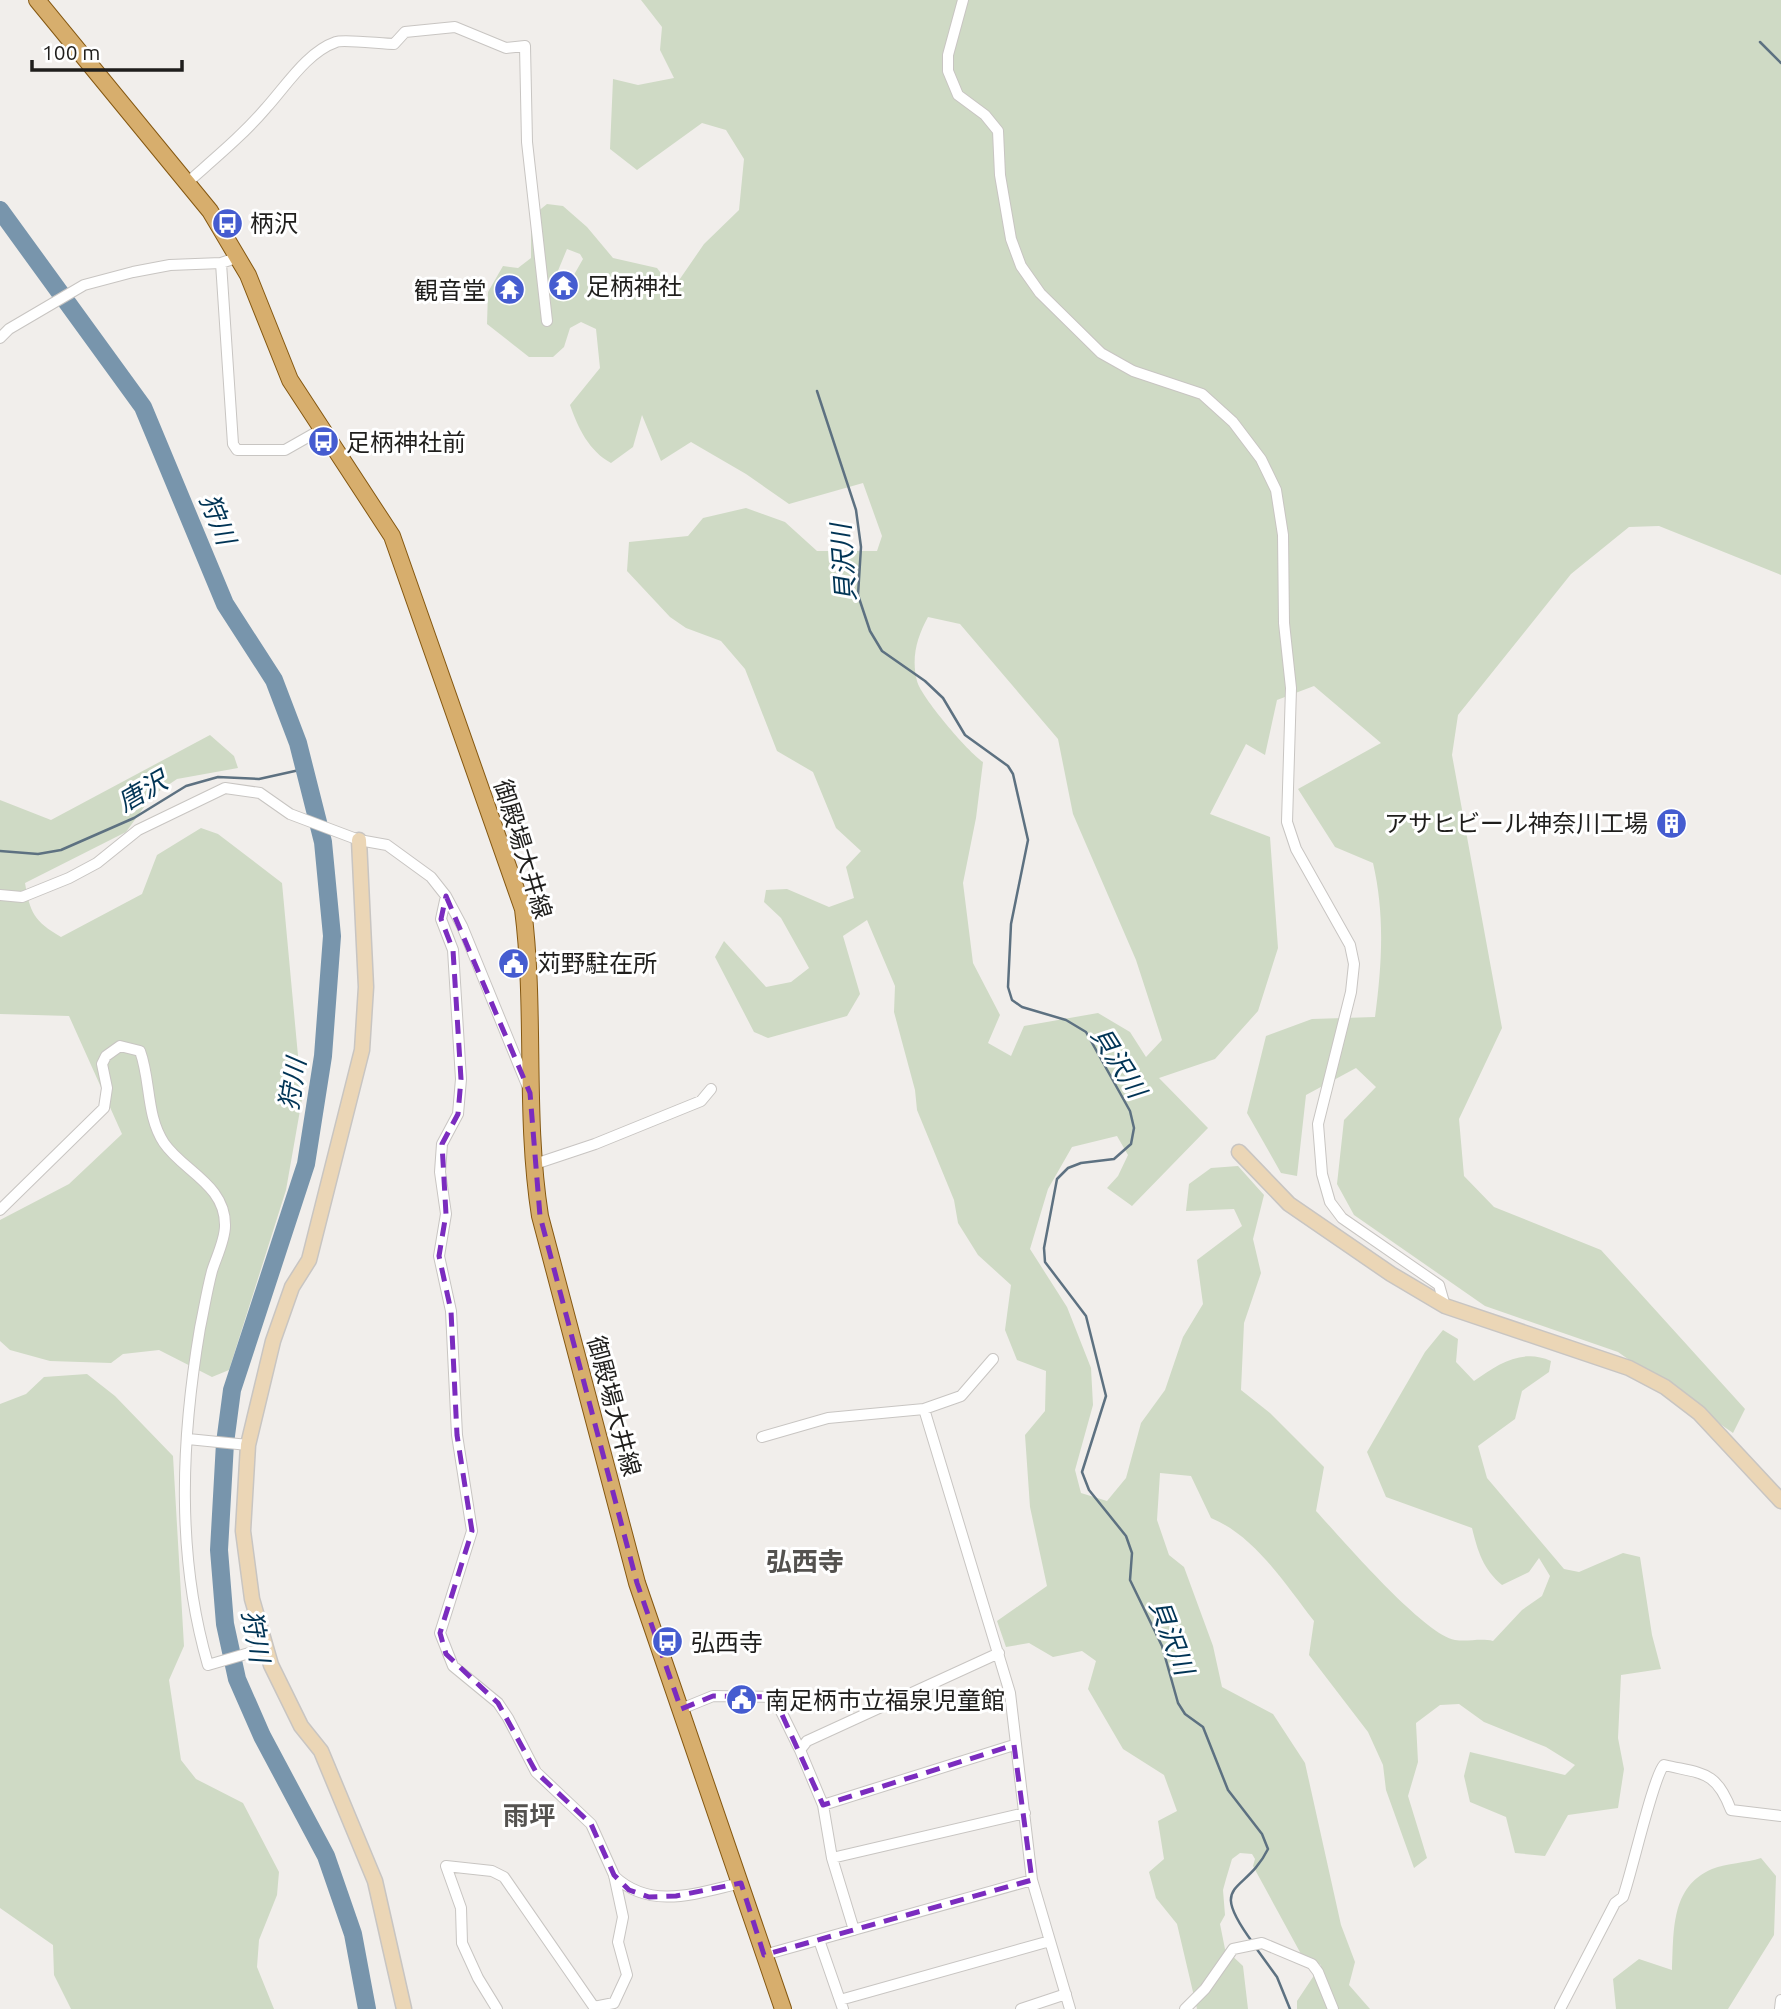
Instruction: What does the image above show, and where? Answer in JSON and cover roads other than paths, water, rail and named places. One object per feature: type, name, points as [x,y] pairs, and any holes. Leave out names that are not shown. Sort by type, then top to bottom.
[{"type":"main road","name":"御殿場大井線","points":[[37,0],[188,182],[239,257],[290,380],[392,536],[523,909],[528,948],[532,1165],[540,1216],[637,1583],[783,2009]]},
{"type":"street","points":[[963,0],[948,55],[948,71],[958,95],[985,115],[998,131],[1000,174],[1012,239],[1021,267],[1041,293],[1101,353],[1133,371],[1202,394],[1233,422],[1254,450],[1276,490],[1283,535],[1283,623],[1291,688],[1287,822],[1296,849],[1350,945],[1354,964],[1351,992],[1321,1102],[1318,1124],[1322,1174],[1329,1202],[1342,1218],[1440,1285],[1445,1306]]},
{"type":"street","points":[[188,182],[266,108],[288,82],[327,46],[339,40],[366,45],[394,44],[405,32],[455,27],[506,48],[525,46],[527,142],[547,321]]},
{"type":"street","points":[[0,338],[9,328],[83,285],[170,265],[221,263],[239,257]]},
{"type":"street","points":[[221,263],[233,444],[237,450],[285,450],[322,429]]},
{"type":"street","points":[[0,895],[22,897],[69,878],[97,863],[138,830],[225,788],[260,793],[290,814],[355,838],[387,845],[431,877],[446,896],[482,969],[510,1050],[530,1093]]},
{"type":"street","points":[[355,838],[366,987],[362,1050],[309,1260],[292,1287],[272,1341],[247,1445],[243,1531],[261,1649],[301,1726],[321,1751],[375,1881],[404,2009]]},
{"type":"street","points":[[446,896],[441,919],[453,950],[461,1079],[458,1114],[442,1144],[440,1172],[446,1214],[439,1256],[451,1311],[457,1435],[472,1531],[440,1633],[453,1665],[498,1703],[536,1772],[590,1824],[614,1875],[623,1917],[618,1942],[627,1975],[617,2006],[594,2007],[504,1877],[492,1871],[446,1866],[461,1908],[462,1943],[478,1978],[497,2009]]},
{"type":"street","points":[[0,1210],[104,1108],[107,1088],[102,1064],[106,1056],[120,1046],[140,1051],[148,1072],[157,1131],[166,1146],[208,1184],[222,1206],[225,1226],[207,1288],[188,1439],[183,1491],[188,1573],[208,1665],[261,1649]]},
{"type":"street","points":[[532,1165],[594,1144],[701,1101],[711,1089]]},
{"type":"street","points":[[1239,1152],[1289,1204],[1391,1274],[1445,1306],[1629,1368],[1665,1387],[1699,1413],[1781,1501]]},
{"type":"street","points":[[762,1437],[828,1419],[924,1409],[961,1396],[993,1359]]},
{"type":"street","points":[[924,1409],[1010,1693],[1014,1745],[1032,1880],[1070,2009]]},
{"type":"street","points":[[188,1439],[247,1445]]},
{"type":"street","points":[[800,1750],[807,1741],[999,1653]]},
{"type":"street","points":[[681,1709],[713,1696],[774,1697],[823,1805],[832,1858],[854,1930]]},
{"type":"street","points":[[823,1805],[1014,1745]]},
{"type":"street","points":[[1560,2009],[1615,1903],[1623,1897],[1657,1772],[1664,1765],[1703,1773],[1722,1787],[1731,1810],[1781,1816]]},
{"type":"street","points":[[832,1858],[1025,1813]]},
{"type":"street","points":[[614,1875],[629,1890],[649,1897],[676,1896],[741,1883]]},
{"type":"street","points":[[764,1955],[1032,1880]]},
{"type":"street","points":[[819,1940],[841,2004],[1050,1941]]},
{"type":"street","points":[[1185,2009],[1205,1989],[1233,1949],[1262,1943],[1312,1964],[1333,2009]]},
{"type":"street","points":[[1021,2009],[1066,1994]]},
{"type":"street","points":[[1780,2009],[1781,2000]]},
{"type":"waterway","points":[[1760,42],[1781,63]]},
{"type":"waterway","name":"狩川","points":[[0,210],[143,407],[225,604],[274,680],[298,743],[323,842],[332,936],[323,1056],[306,1164],[232,1390],[225,1443],[219,1550],[225,1624],[237,1679],[262,1736],[326,1856],[353,1934],[367,2009]]},
{"type":"waterway","name":"貝沢川","points":[[817,391],[856,510],[861,547],[858,595],[870,631],[882,651],[925,681],[943,698],[965,735],[1008,766],[1013,774],[1028,840],[1011,924],[1008,987],[1012,1000],[1022,1007],[1066,1020],[1086,1032],[1130,1111],[1134,1128],[1131,1144],[1114,1159],[1081,1163],[1068,1168],[1057,1179],[1044,1248],[1045,1262],[1086,1316],[1106,1396],[1082,1472],[1089,1490],[1126,1536],[1132,1553],[1130,1580],[1162,1646],[1178,1703],[1185,1714],[1203,1727],[1228,1790],[1262,1834],[1268,1849],[1259,1864],[1234,1890],[1231,1898],[1239,1923],[1253,1943]]},
{"type":"waterway","name":"唐沢","points":[[0,851],[38,854],[61,850],[134,818],[186,786],[218,777],[259,779],[304,769]]},
{"type":"waterway","name":"貝沢川","points":[[1256,1948],[1277,1977],[1290,2009]]},
{"type":"place","name":"柄沢","points":[[227,223]]},
{"type":"place","name":"足柄神社","points":[[563,286]]},
{"type":"place","name":"観音堂","points":[[509,290]]},
{"type":"place","name":"足柄神社前","points":[[323,442]]},
{"type":"place","name":"アサヒビール神奈川工場","points":[[1671,823]]},
{"type":"place","name":"苅野駐在所","points":[[514,963]]},
{"type":"place","name":"弘西寺","points":[[668,1642]]},
{"type":"place","name":"南足柄市立福泉児童館","points":[[742,1700]]},
{"type":"district","name":"弘西寺","points":[[805,1561]]},
{"type":"district","name":"雨坪","points":[[529,1815]]}]
